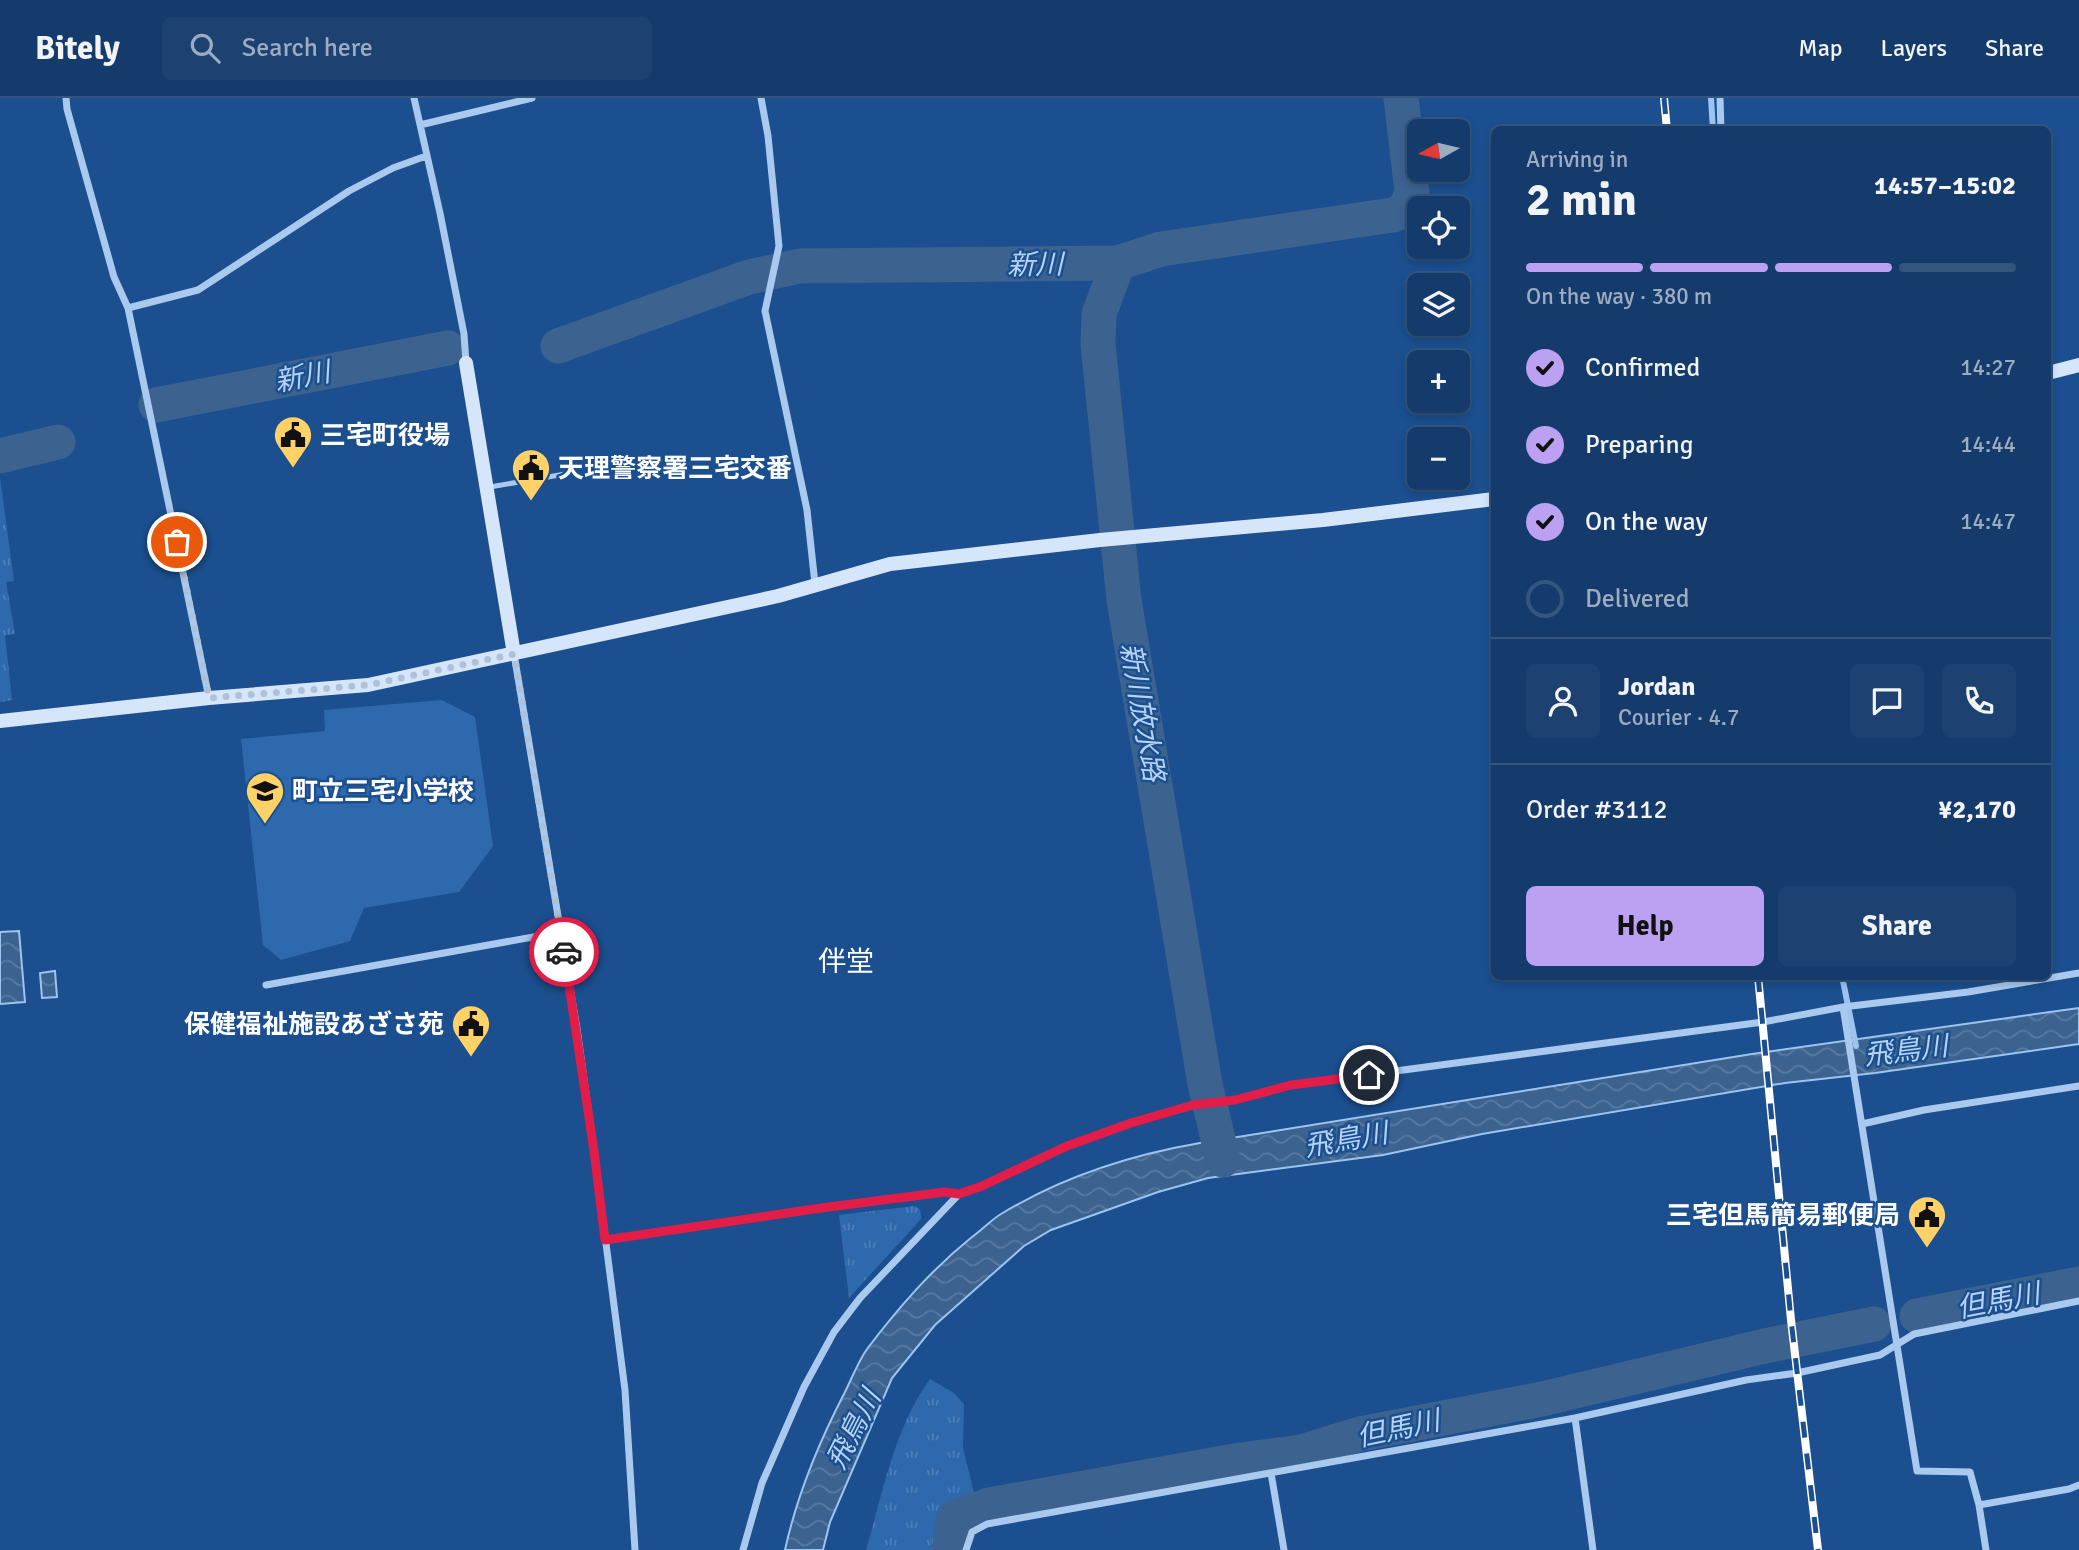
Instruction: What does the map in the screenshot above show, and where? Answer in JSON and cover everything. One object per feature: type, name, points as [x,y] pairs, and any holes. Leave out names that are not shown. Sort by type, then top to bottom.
[{"type":"street","points":[[66,98],[67,110],[114,277],[128,308],[209,698]]},
{"type":"street","points":[[414,98],[464,334],[466,363],[486,488],[577,1029],[625,1390],[635,1550]]},
{"type":"street","points":[[420,125],[532,98]]},
{"type":"street","points":[[761,98],[768,136],[779,246],[765,311],[807,510],[815,584]]},
{"type":"street","points":[[1720,98],[1721,126]]},
{"type":"street","points":[[128,308],[198,290],[349,191],[393,167],[426,156]]},
{"type":"street","points":[[2051,372],[2079,365]]},
{"type":"street","points":[[0,721],[209,698],[368,685],[778,596],[890,564],[1100,540],[1323,520],[1491,499]]},
{"type":"street","points":[[266,985],[561,932]]},
{"type":"street","points":[[2051,977],[2079,972]]},
{"type":"street","points":[[743,1550],[762,1483],[804,1387],[834,1332],[860,1298],[959,1194],[1067,1146],[1193,1105],[1235,1100],[1291,1085],[1844,1011],[2035,980]]},
{"type":"street","points":[[1844,1011],[1917,1471],[1970,1472],[1979,1505],[1986,1550]]},
{"type":"street","points":[[1863,1124],[1924,1110],[2079,1086]]},
{"type":"street","points":[[605,1240],[821,1208],[945,1192],[959,1194]]},
{"type":"street","points":[[966,1550],[972,1532],[987,1524],[1575,1418],[1746,1380],[1797,1373],[1880,1355],[1914,1334],[2079,1301]]},
{"type":"street","points":[[1575,1418],[1592,1550]]},
{"type":"street","points":[[1271,1472],[1284,1550]]},
{"type":"street","points":[[1979,1505],[2079,1485]]},
{"type":"lane","points":[[486,488],[571,473]]},
{"type":"green space","points":[[0,477],[14,581],[6,582],[15,634],[5,635],[12,700],[0,702]]},
{"type":"green space","points":[[442,700],[475,717],[493,846],[459,892],[364,908],[350,941],[281,960],[263,945],[241,739],[325,731],[324,710]]},
{"type":"green space","points":[[914,1206],[920,1211],[921,1219],[849,1298],[839,1215]]},
{"type":"green space","points":[[930,1379],[954,1393],[964,1404],[963,1448],[974,1493],[970,1504],[972,1518],[963,1527],[958,1550],[866,1550],[898,1440]]},
{"type":"water","points":[[19,931],[25,1002],[0,1004],[0,932]]},
{"type":"water","points":[[55,971],[57,997],[42,998],[40,973]]},
{"type":"water","name":"飛鳥川","points":[[2079,1008],[2079,1044],[1785,1083],[1482,1134],[1383,1155],[1208,1178],[1158,1192],[1051,1230],[1024,1246],[935,1325],[892,1378],[830,1522],[823,1550],[785,1550],[802,1489],[818,1449],[867,1349],[916,1290],[972,1237],[1001,1214],[1072,1178],[1122,1161],[1200,1143],[1752,1054]]},
{"type":"waterway","name":"新川","points":[[558,346],[749,277],[800,266],[1118,263],[1161,249],[1393,215],[1406,209],[1412,192],[1401,98]]},
{"type":"waterway","points":[[1711,98],[1713,126]]},
{"type":"waterway","name":"新川放水路","points":[[1118,263],[1099,314],[1098,344],[1124,600],[1205,1084],[1223,1160]]},
{"type":"waterway","name":"新川","points":[[156,405],[448,348]]},
{"type":"waterway","name":"新川","points":[[0,456],[58,442]]},
{"type":"waterway","name":"飛鳥川","points":[[1843,980],[1856,1046]]},
{"type":"waterway","name":"但馬川","points":[[1917,1316],[2079,1284]]},
{"type":"waterway","name":"但馬川","points":[[949,1550],[954,1518],[989,1505],[1240,1460],[1301,1452],[1360,1434],[1542,1399],[1765,1346],[1874,1324]]},
{"type":"railway","points":[[1664,98],[1667,126]]},
{"type":"railway","points":[[1758,980],[1791,1320],[1818,1550]]},
{"type":"way so far","points":[[177,542],[209,698],[368,685],[514,654],[564,952]]},
{"type":"place","name":"三宅町役場","points":[[293,469]]},
{"type":"place","name":"天理警察署三宅交番","points":[[531,502]]},
{"type":"place","name":"町立三宅小学校","points":[[265,825]]},
{"type":"place","name":"保健福祉施設あざさ苑","points":[[471,1058]]},
{"type":"place","name":"三宅但馬簡易郵便局","points":[[1927,1249]]},
{"type":"district","name":"伴堂","points":[[846,961]]},
{"type":"route","points":[[564,952],[605,1240],[821,1208],[945,1192],[959,1194],[1067,1146],[1193,1105],[1235,1100],[1291,1085],[1369,1075]]}]
